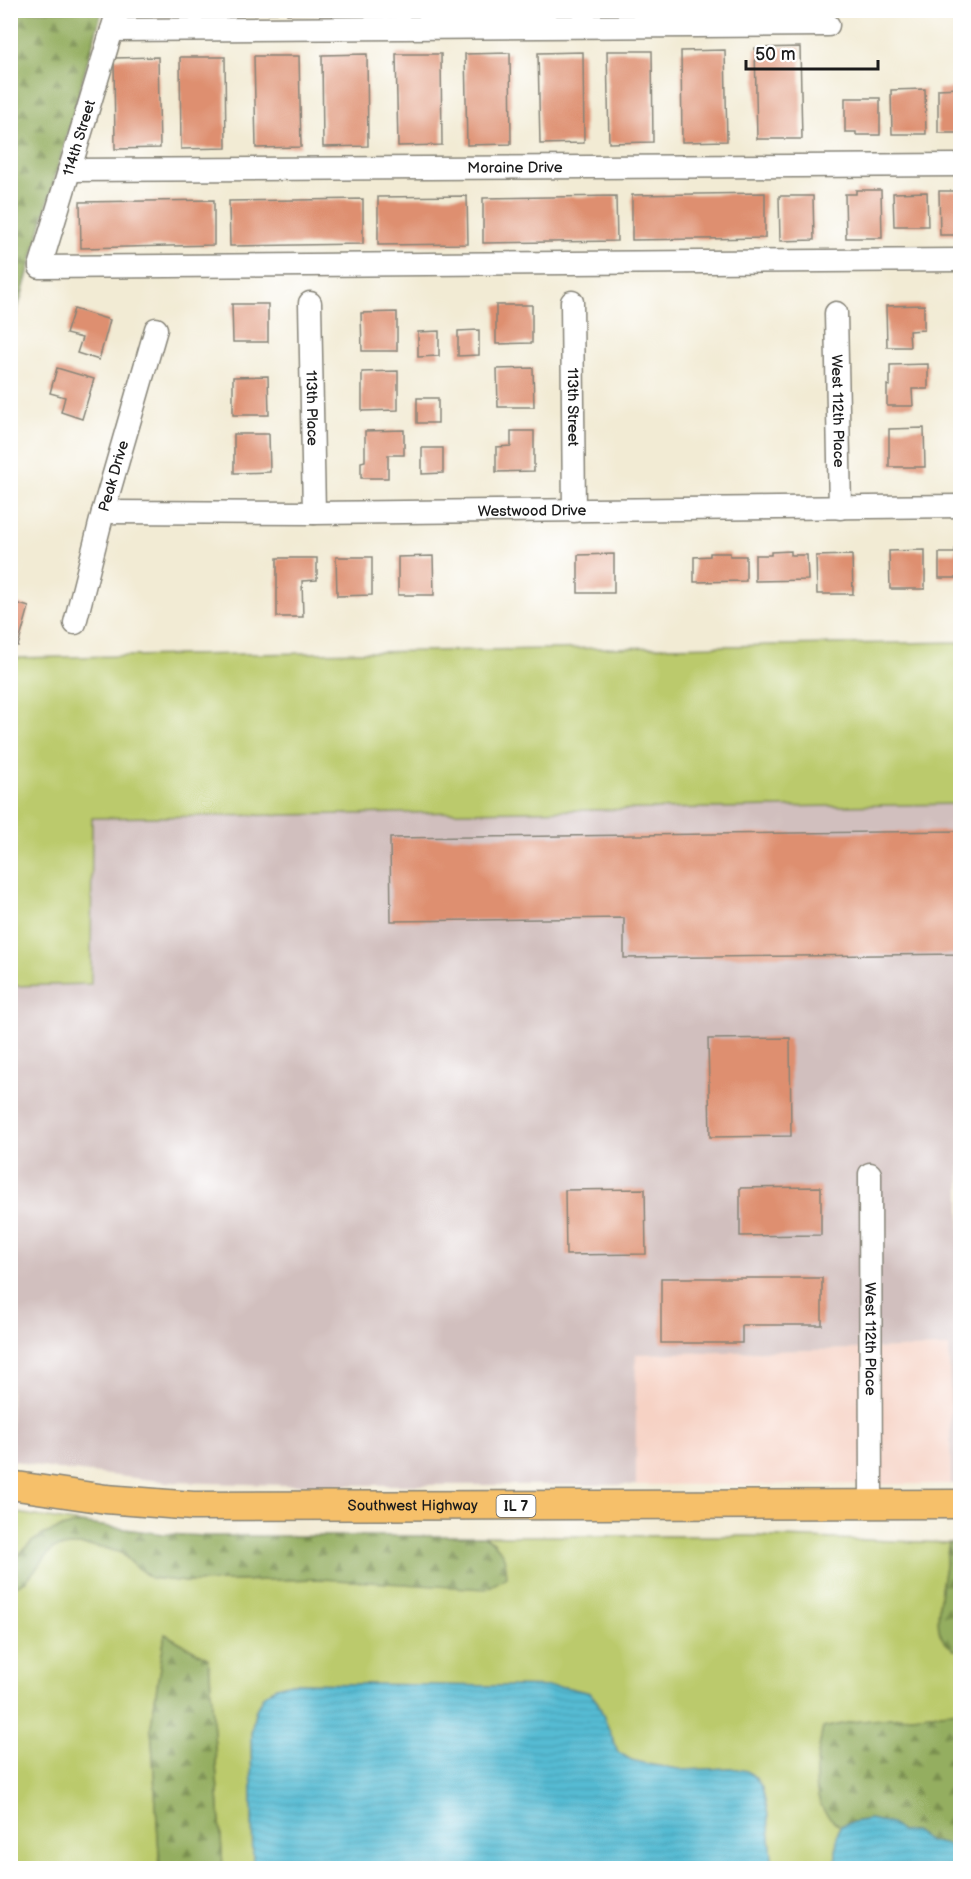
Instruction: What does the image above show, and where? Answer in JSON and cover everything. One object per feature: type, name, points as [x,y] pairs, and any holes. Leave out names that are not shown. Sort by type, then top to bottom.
[{"type":"main road","name":"Southwest Highway","points":[[10,1485],[106,1499],[193,1506],[960,1504]]},
{"type":"street","points":[[115,20],[828,24]]},
{"type":"street","name":"114th Street","points":[[115,20],[40,267],[960,260]]},
{"type":"street","name":"Moraine Drive","points":[[69,170],[960,165]]},
{"type":"street","name":"113th Place","points":[[310,303],[314,513]]},
{"type":"street","name":"113th Street","points":[[572,303],[574,511]]},
{"type":"street","name":"West 112th Place","points":[[836,313],[840,508]]},
{"type":"street","name":"Peak Drive","points":[[75,624],[103,512],[156,329]]},
{"type":"street","name":"Westwood Drive","points":[[103,512],[314,513],[960,506]]},
{"type":"street","name":"West 112th Place","points":[[870,1174],[871,1504]]},
{"type":"shaded area","points":[[960,804],[960,1484],[951,1484],[949,1347],[636,1354],[636,1485],[284,1485],[169,1482],[48,1468],[11,1460],[10,986],[91,983],[92,818]]},
{"type":"shaded area","points":[[949,1347],[951,1484],[636,1485],[636,1354]]},
{"type":"green space","points":[[11,11],[102,11],[11,333]]},
{"type":"green space","points":[[960,642],[960,804],[92,818],[91,984],[11,986],[11,658]]},
{"type":"green space","points":[[11,1512],[80,1523],[41,1536],[26,1547],[11,1565]]},
{"type":"green space","points":[[80,1523],[163,1534],[206,1536],[484,1536],[502,1553],[506,1563],[507,1577],[486,1589],[320,1579],[187,1582],[151,1578],[122,1553],[102,1547],[79,1545],[53,1548],[26,1581],[11,1588],[11,1565],[26,1547],[49,1532]]},
{"type":"green space","points":[[484,1536],[752,1536],[949,1543],[938,1614],[943,1639],[951,1647],[960,1651],[960,1711],[853,1722],[823,1728],[816,1780],[819,1800],[824,1812],[840,1826],[835,1868],[773,1868],[767,1808],[762,1788],[731,1768],[685,1770],[631,1760],[618,1752],[598,1703],[590,1693],[565,1687],[292,1683],[276,1687],[263,1696],[255,1712],[251,1734],[253,1868],[223,1868],[209,1659],[165,1634],[151,1726],[160,1868],[11,1868],[11,1588],[39,1565],[53,1548],[79,1545],[102,1547],[121,1553],[151,1578],[187,1582],[320,1579],[494,1542]]},
{"type":"green space","points":[[949,1543],[960,1543],[960,1651],[954,1649],[941,1636],[939,1625],[939,1602]]},
{"type":"green space","points":[[165,1634],[209,1659],[223,1868],[160,1868],[151,1726]]},
{"type":"green space","points":[[960,1711],[960,1848],[929,1842],[914,1831],[901,1832],[879,1821],[856,1821],[840,1826],[826,1814],[819,1800],[816,1780],[817,1758],[823,1728],[853,1722]]},
{"type":"water","points":[[292,1683],[565,1687],[590,1693],[598,1703],[618,1752],[631,1760],[685,1770],[731,1768],[747,1771],[755,1777],[762,1788],[767,1808],[773,1868],[253,1868],[251,1734],[255,1712],[263,1696],[276,1687]]},
{"type":"water","points":[[870,1819],[891,1824],[901,1832],[914,1831],[929,1841],[960,1848],[960,1868],[835,1868],[840,1826]]},
{"type":"building","points":[[144,10],[277,10],[277,13],[144,15]]},
{"type":"building","points":[[286,10],[356,10],[356,13],[287,14]]},
{"type":"building","points":[[427,10],[452,10],[452,13],[427,13]]},
{"type":"building","points":[[892,10],[926,10],[926,14],[892,14]]},
{"type":"building","points":[[800,47],[802,139],[757,139],[755,48]]},
{"type":"building","points":[[725,50],[727,141],[682,142],[681,51]]},
{"type":"building","points":[[607,51],[652,51],[653,142],[609,143]]},
{"type":"building","points":[[583,52],[584,143],[540,144],[538,53]]},
{"type":"building","points":[[510,53],[511,144],[467,145],[465,54]]},
{"type":"building","points":[[367,54],[368,146],[323,147],[322,55]]},
{"type":"building","points":[[396,54],[441,54],[442,145],[398,146]]},
{"type":"building","points":[[254,56],[299,56],[301,147],[256,148]]},
{"type":"building","points":[[158,57],[160,148],[115,149],[114,58]]},
{"type":"building","points":[[180,57],[225,57],[226,148],[181,149]]},
{"type":"building","points":[[960,88],[960,133],[938,133],[938,89]]},
{"type":"building","points":[[925,89],[926,134],[892,134],[891,90]]},
{"type":"building","points":[[845,98],[880,98],[880,135],[856,135],[856,132],[845,132]]},
{"type":"building","points":[[856,190],[881,190],[882,238],[846,238],[845,194],[856,194]]},
{"type":"building","points":[[939,191],[960,191],[960,235],[940,235]]},
{"type":"building","points":[[927,192],[928,226],[894,226],[893,193]]},
{"type":"building","points":[[765,193],[765,238],[632,240],[632,195]]},
{"type":"building","points":[[467,196],[468,244],[378,245],[378,197]]},
{"type":"building","points":[[616,196],[617,241],[483,243],[483,198]]},
{"type":"building","points":[[779,196],[813,196],[814,240],[780,241]]},
{"type":"building","points":[[363,199],[363,244],[230,246],[229,201]]},
{"type":"building","points":[[214,200],[214,245],[81,248],[80,202]]},
{"type":"building","points":[[232,304],[268,304],[268,342],[233,342]]},
{"type":"building","points":[[496,305],[532,305],[532,343],[496,344]]},
{"type":"building","points":[[924,305],[924,330],[909,331],[910,347],[887,347],[886,306]]},
{"type":"building","points":[[74,309],[110,320],[99,360],[77,353],[82,338],[66,334]]},
{"type":"building","points":[[397,312],[397,351],[362,351],[361,313]]},
{"type":"building","points":[[479,330],[479,355],[458,356],[458,331]]},
{"type":"building","points":[[439,331],[439,356],[418,357],[418,332]]},
{"type":"building","points":[[928,364],[928,389],[912,389],[913,406],[887,406],[890,365]]},
{"type":"building","points":[[57,368],[94,379],[82,419],[61,412],[65,397],[50,393]]},
{"type":"building","points":[[533,368],[534,407],[498,407],[497,369]]},
{"type":"building","points":[[398,371],[398,410],[362,411],[362,372]]},
{"type":"building","points":[[268,376],[269,415],[233,415],[233,377]]},
{"type":"building","points":[[417,398],[438,398],[438,423],[417,423]]},
{"type":"building","points":[[924,428],[925,467],[889,467],[889,429]]},
{"type":"building","points":[[404,430],[404,455],[388,455],[388,478],[361,478],[361,462],[365,461],[365,431]]},
{"type":"building","points":[[511,431],[534,431],[534,471],[496,472],[496,447],[511,446]]},
{"type":"building","points":[[234,434],[269,434],[270,472],[234,473]]},
{"type":"building","points":[[422,448],[443,448],[443,473],[422,474]]},
{"type":"building","points":[[955,549],[960,549],[960,578],[939,578],[939,553],[955,553]]},
{"type":"building","points":[[925,550],[925,589],[890,589],[889,551]]},
{"type":"building","points":[[791,551],[791,555],[807,555],[808,580],[755,581],[755,555]]},
{"type":"building","points":[[710,553],[746,556],[746,581],[694,582],[694,557],[710,556]]},
{"type":"building","points":[[614,554],[614,593],[578,593],[578,555]]},
{"type":"building","points":[[852,555],[853,594],[817,594],[816,556]]},
{"type":"building","points":[[433,556],[434,595],[398,595],[398,557]]},
{"type":"building","points":[[336,557],[372,557],[372,595],[337,596]]},
{"type":"building","points":[[277,558],[317,558],[317,580],[302,581],[303,617],[277,617]]},
{"type":"building","points":[[10,601],[29,607],[18,646],[10,644]]},
{"type":"building","points":[[960,831],[960,954],[624,958],[624,918],[391,921],[390,838]]},
{"type":"building","points":[[790,1038],[791,1136],[710,1137],[708,1039]]},
{"type":"building","points":[[821,1187],[821,1235],[740,1236],[740,1188]]},
{"type":"building","points":[[645,1189],[646,1254],[566,1255],[565,1190]]},
{"type":"building","points":[[661,1278],[822,1278],[822,1325],[742,1325],[742,1343],[661,1343]]}]
